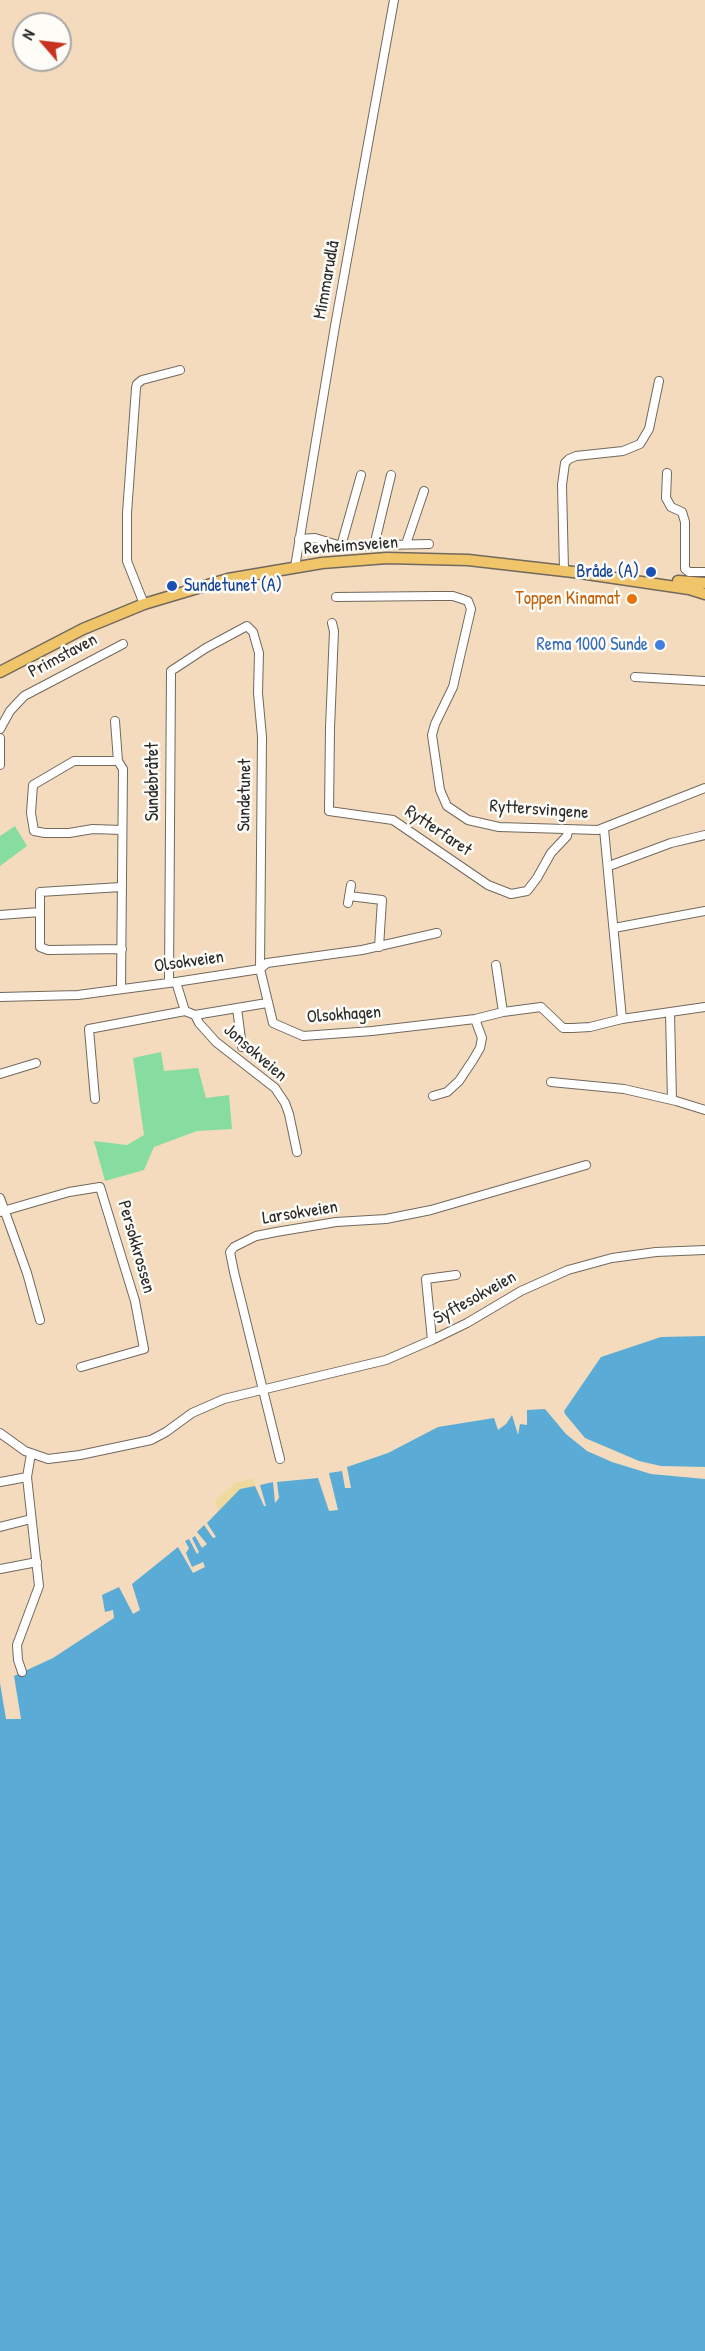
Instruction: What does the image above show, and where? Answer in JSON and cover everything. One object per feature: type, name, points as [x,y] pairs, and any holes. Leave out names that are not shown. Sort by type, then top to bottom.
[{"type":"main road","name":"Revheimsveien","points":[[0,672],[82,629],[144,604],[228,579],[295,567],[365,559],[430,558],[492,562],[689,589],[705,594]]},
{"type":"main road","name":"Revheimsveien","points":[[568,571],[705,583]]},
{"type":"street","name":"Mimmarudlå","points":[[295,567],[394,0]]},
{"type":"street","points":[[144,604],[128,566],[127,556],[127,513],[136,388],[142,380],[180,370]]},
{"type":"street","points":[[568,571],[562,485],[565,464],[576,456],[622,451],[639,444],[649,429],[659,381]]},
{"type":"street","points":[[667,472],[666,498],[671,507],[682,512],[685,522],[685,569],[689,573],[705,572]]},
{"type":"street","points":[[341,546],[361,475]]},
{"type":"street","points":[[374,546],[391,475]]},
{"type":"street","points":[[406,544],[424,491]]},
{"type":"street","name":"Revheimsveien","points":[[299,539],[315,538],[341,546],[429,544]]},
{"type":"street","name":"Ryttersvingene","points":[[336,597],[350,592],[445,596],[468,602],[471,609],[453,687],[432,735],[440,790],[447,806],[468,820],[499,827],[604,829],[705,788]]},
{"type":"street","name":"Rytterfaret","points":[[332,624],[334,631],[330,728],[330,811],[393,820],[482,881],[511,894],[527,891],[551,853],[567,836],[568,830]]},
{"type":"street","name":"Sundetunet","points":[[247,626],[255,635],[259,652],[258,693],[262,736],[260,969]]},
{"type":"street","name":"Sundebråtet","points":[[173,982],[171,671],[206,648],[247,626]]},
{"type":"street","name":"Primstaven","points":[[0,729],[16,703],[24,696],[123,644]]},
{"type":"street","points":[[635,677],[705,681]]},
{"type":"street","points":[[115,721],[118,761],[123,769],[121,988]]},
{"type":"street","points":[[0,738],[0,765]]},
{"type":"street","points":[[118,761],[74,761],[33,785],[31,813],[34,831],[69,833],[93,829],[122,830]]},
{"type":"street","points":[[604,829],[622,1019],[705,1007]]},
{"type":"street","points":[[609,866],[671,843],[705,835]]},
{"type":"street","points":[[351,885],[349,899],[382,900],[379,947]]},
{"type":"street","points":[[121,887],[40,892],[40,946],[42,949],[122,950]]},
{"type":"street","points":[[614,928],[705,910]]},
{"type":"street","points":[[0,915],[40,912]]},
{"type":"street","name":"Olsokveien","points":[[0,998],[70,995],[173,982],[260,969],[267,963],[379,947],[437,933]]},
{"type":"street","points":[[496,965],[503,1012]]},
{"type":"street","name":"Olsokhagen","points":[[260,969],[273,1023],[303,1036],[372,1031],[475,1019],[503,1012],[541,1007],[563,1028],[590,1027],[622,1019]]},
{"type":"street","points":[[95,1099],[89,1029],[185,1011],[173,982]]},
{"type":"street","name":"Jonsokveien","points":[[195,1016],[267,1003]]},
{"type":"street","name":"Jonsokveien","points":[[237,1008],[242,1047]]},
{"type":"street","name":"Jonsokveien","points":[[185,1011],[195,1016],[216,1042],[275,1088],[289,1114],[297,1152]]},
{"type":"street","points":[[670,1012],[672,1100]]},
{"type":"street","points":[[433,1096],[447,1092],[459,1082],[480,1048],[482,1038],[475,1019]]},
{"type":"street","points":[[0,1074],[36,1063]]},
{"type":"street","points":[[551,1082],[624,1089],[705,1110]]},
{"type":"street","name":"Larsokveien","points":[[280,1460],[230,1252],[240,1243],[276,1232],[336,1222],[386,1219],[431,1210],[586,1165]]},
{"type":"street","name":"Persokkrossen","points":[[2,1211],[69,1192],[100,1187],[135,1301],[144,1349],[81,1367]]},
{"type":"street","points":[[0,1198],[2,1211],[27,1273],[40,1320]]},
{"type":"street","name":"Syftesokveien","points":[[31,1454],[48,1459],[65,1458],[151,1440],[208,1405],[242,1393],[263,1391],[386,1360],[432,1340],[549,1277],[612,1258],[656,1252],[705,1250]]},
{"type":"street","points":[[432,1340],[426,1279],[456,1275]]},
{"type":"street","points":[[0,1433],[31,1454],[27,1478],[39,1586],[17,1645],[22,1672]]},
{"type":"street","points":[[0,1482],[27,1478]]},
{"type":"street","points":[[0,1527],[31,1519]]},
{"type":"street","points":[[0,1569],[37,1562]]},
{"type":"green space","points":[[15,826],[27,846],[0,866],[0,836]]},
{"type":"green space","points":[[161,1052],[164,1071],[198,1068],[206,1098],[229,1095],[232,1129],[197,1131],[154,1147],[144,1170],[105,1181],[94,1141],[127,1145],[144,1135],[133,1058]]},
{"type":"sand","points":[[253,1478],[255,1486],[240,1489],[219,1511],[215,1501],[235,1483]]},
{"type":"water","points":[[705,1336],[705,1467],[661,1466],[639,1461],[585,1438],[565,1414],[564,1411],[601,1357],[661,1337]]},
{"type":"water","points":[[545,1409],[566,1434],[587,1451],[612,1462],[651,1474],[705,1479],[705,2351],[0,2351],[0,1683],[6,1719],[21,1719],[14,1676],[53,1658],[114,1618],[113,1610],[105,1612],[102,1595],[119,1587],[133,1614],[140,1610],[132,1584],[178,1547],[193,1573],[205,1567],[203,1562],[192,1567],[186,1553],[189,1548],[185,1541],[189,1539],[197,1554],[199,1552],[192,1538],[195,1536],[202,1548],[207,1544],[197,1532],[204,1525],[213,1538],[216,1537],[207,1523],[240,1489],[255,1486],[266,1506],[260,1485],[273,1482],[275,1503],[279,1498],[277,1482],[318,1478],[329,1511],[338,1510],[329,1473],[342,1471],[345,1488],[351,1488],[347,1467],[388,1453],[438,1427],[494,1418],[498,1430],[512,1415],[518,1435],[520,1424],[527,1425],[527,1410]]},
{"type":"place","name":"Bråde (A)","points":[[651,572]]},
{"type":"place","name":"Sundetunet (A)","points":[[172,586]]},
{"type":"place","name":"Toppen Kinamat","points":[[632,599]]},
{"type":"place","name":"Rema 1000 Sunde","points":[[660,645]]}]
